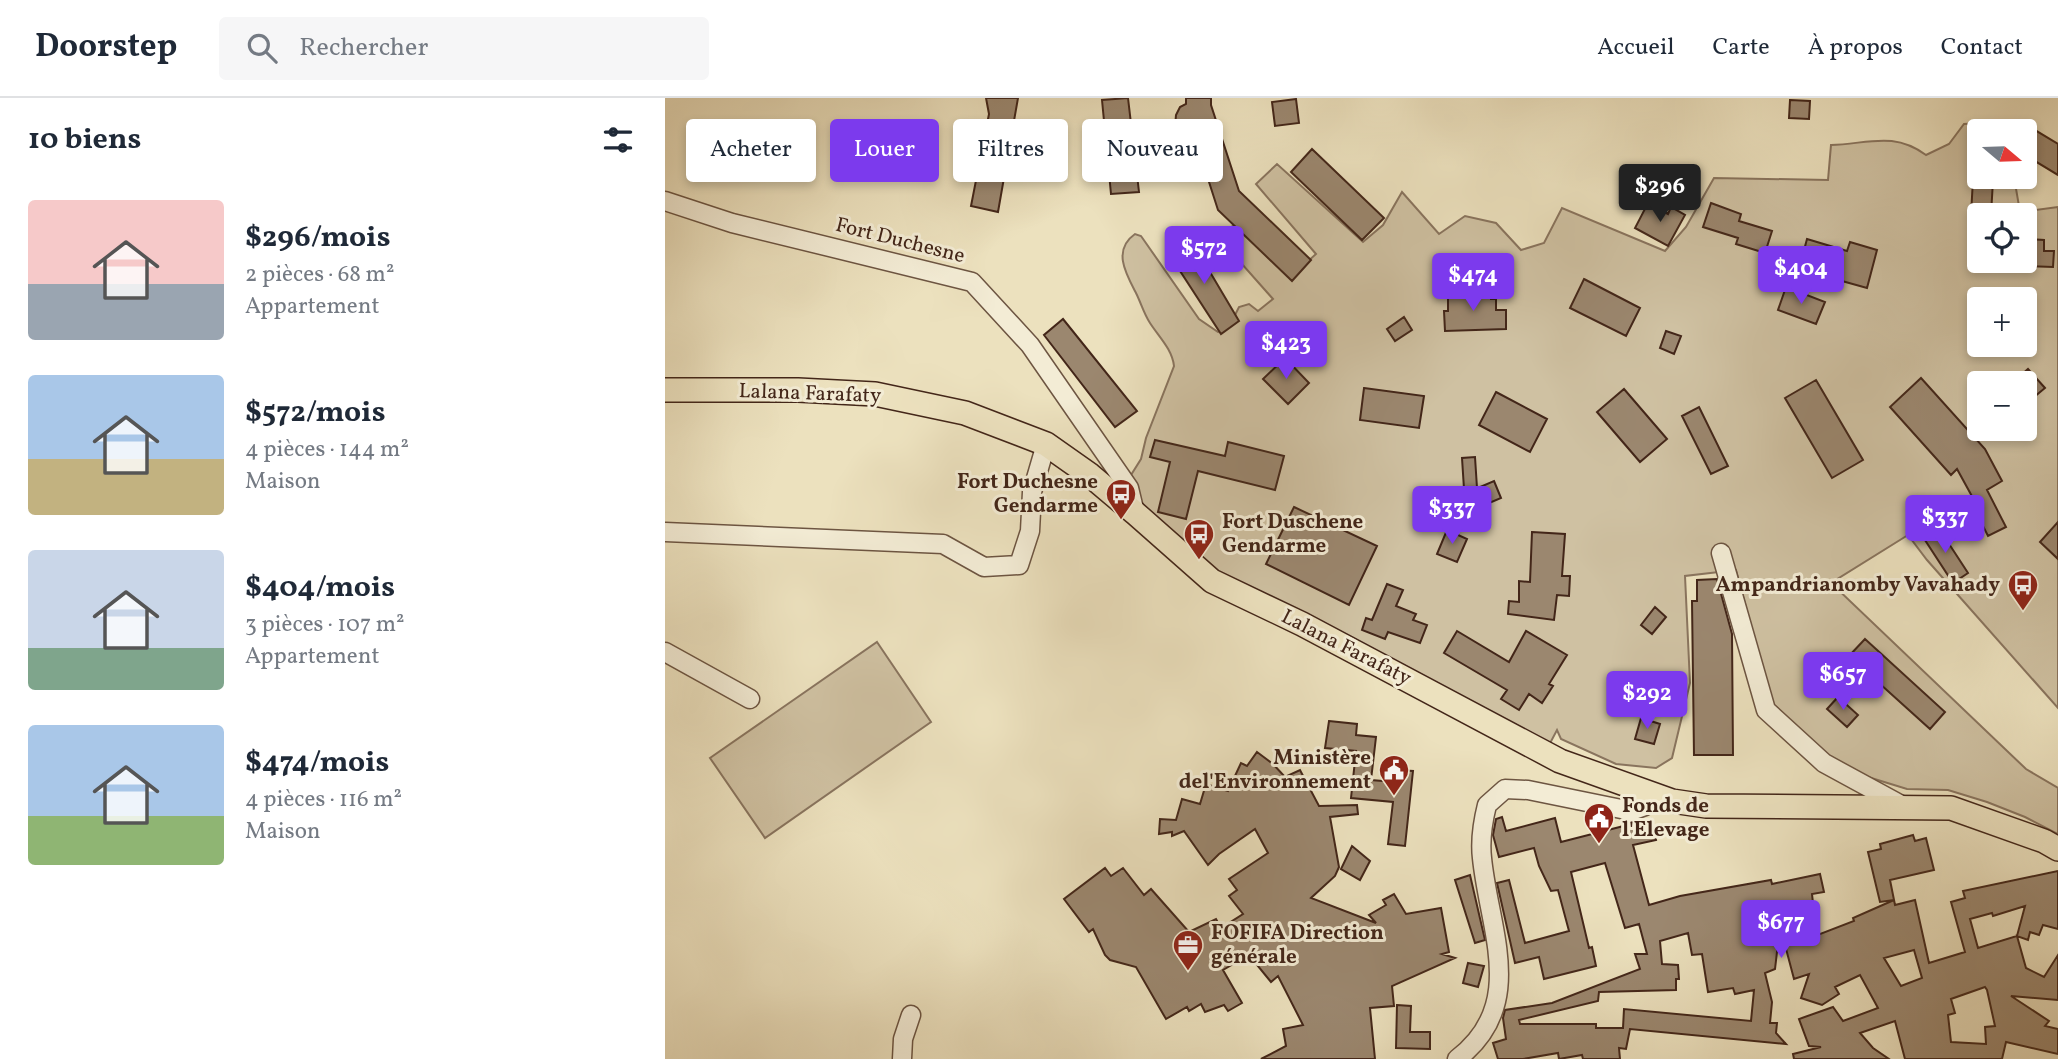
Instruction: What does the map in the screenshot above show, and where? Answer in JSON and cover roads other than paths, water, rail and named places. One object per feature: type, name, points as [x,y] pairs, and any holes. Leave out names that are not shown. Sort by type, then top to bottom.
[{"type":"main road","name":"Lalana Farafaty","points":[[665,390],[798,390],[875,394],[965,413],[1046,444],[1090,475],[1212,581],[1302,624],[1560,761],[1672,802],[1706,806],[1951,808],[2044,841],[2058,849]]},
{"type":"street","name":"Fort Duchesne","points":[[665,201],[732,223],[972,282],[1030,345],[1129,488],[1135,513]]},
{"type":"street","points":[[665,532],[943,544],[983,567],[1019,565],[1030,531],[1033,492],[1046,444]]},
{"type":"street","points":[[1721,553],[1766,710],[1824,763],[1905,807]]},
{"type":"street","points":[[665,652],[750,699]]},
{"type":"street","points":[[1457,1059],[1482,1037],[1499,984],[1499,960],[1482,857],[1487,804],[1505,789],[1528,790],[1631,811],[1645,806],[1649,793]]},
{"type":"street","points":[[902,1059],[903,1039],[911,1015]]},
{"type":"place","name":"Fort Duchesne Gendarme","points":[[1121,521]]},
{"type":"place","name":"Fort Duschene Gendarme","points":[[1199,561]]},
{"type":"place","name":"Ampandrianomby Vavahady","points":[[2023,612]]},
{"type":"place","name":"Ministère del'Environnement","points":[[1394,797]]},
{"type":"place","name":"Fonds de l'Elevage","points":[[1599,845]]},
{"type":"place","name":"FOFIFA Direction générale","points":[[1188,972]]}]
